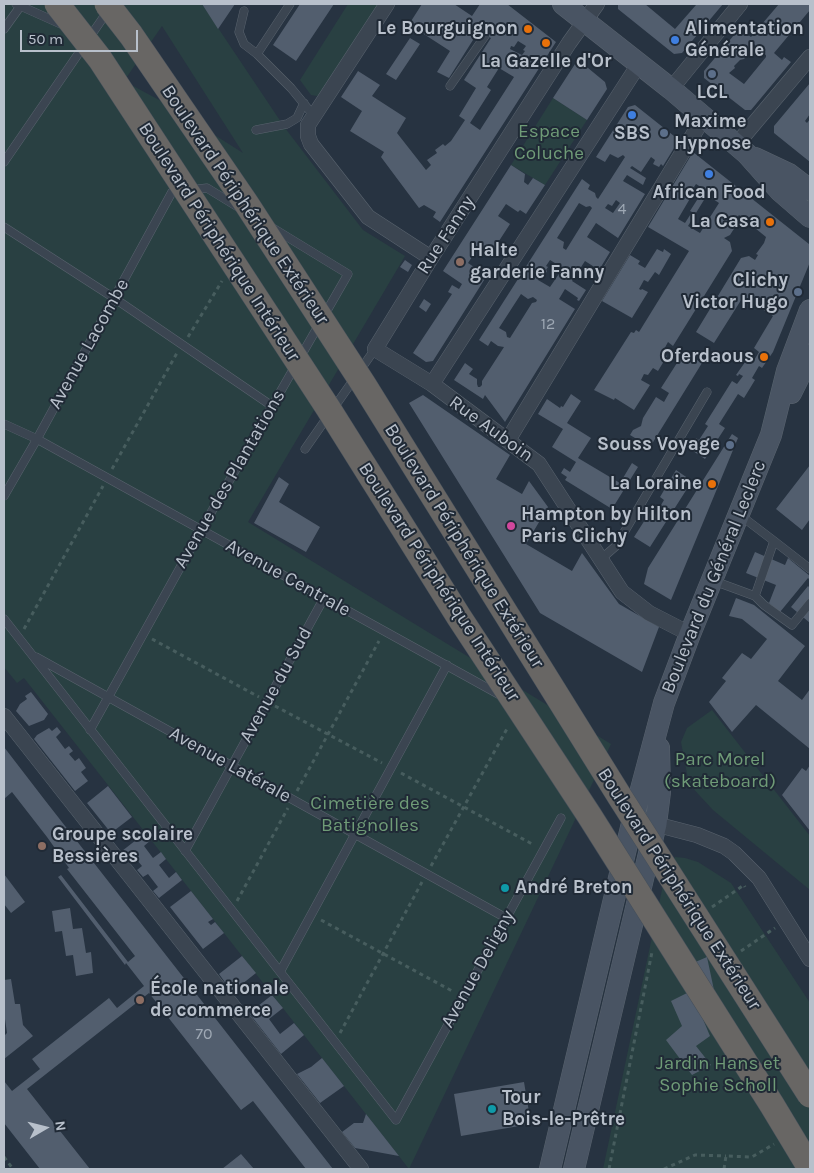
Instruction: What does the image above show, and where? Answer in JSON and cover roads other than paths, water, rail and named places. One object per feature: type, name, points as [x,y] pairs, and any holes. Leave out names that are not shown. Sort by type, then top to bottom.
[{"type":"highway","name":"Boulevard Périphérique Intérieur","points":[[57,4],[100,59],[322,400],[459,617],[589,815],[810,1168]]},
{"type":"highway","name":"Boulevard Périphérique Extérieur","points":[[107,4],[131,35],[246,203],[364,385],[620,797],[810,1095]]},
{"type":"main road","points":[[563,4],[671,89],[742,149],[780,191],[810,217]]},
{"type":"main road","points":[[742,149],[790,174],[810,190]]},
{"type":"main road","name":"Boulevard du Général Leclerc","points":[[774,427],[787,371],[810,310]]},
{"type":"main road","name":"Boulevard du Général Leclerc","points":[[550,1169],[633,819],[667,695],[774,427],[810,356]]},
{"type":"main road","points":[[574,1169],[656,824],[660,792],[658,728]]},
{"type":"street","points":[[388,4],[308,125],[309,140],[368,216],[431,258]]},
{"type":"street","name":"Rue Fanny","points":[[375,348],[431,258],[597,4]]},
{"type":"street","points":[[671,89],[740,4]]},
{"type":"street","points":[[742,149],[810,57]]},
{"type":"street","points":[[432,384],[639,64]]},
{"type":"street","points":[[508,440],[704,117]]},
{"type":"street","name":"Rue Auboin","points":[[375,348],[432,384],[539,464],[622,592],[649,613],[690,634]]},
{"type":"street","points":[[4,716],[361,1169]]},
{"type":"street","points":[[633,819],[697,834],[724,846],[734,853],[759,878],[810,959]]},
{"type":"lane","points":[[4,29],[19,4],[72,29],[94,30]]},
{"type":"lane","points":[[4,162],[113,4]]},
{"type":"lane","points":[[258,54],[290,4]]},
{"type":"lane","points":[[244,11],[239,32],[244,44],[258,54],[314,116]]},
{"type":"lane","points":[[450,86],[485,36]]},
{"type":"lane","points":[[256,130],[287,124],[297,118],[304,103]]},
{"type":"lane","name":"Avenue des Plantations","points":[[90,730],[201,530],[348,274],[207,188],[172,192]]},
{"type":"lane","name":"Avenue Lacombe","points":[[4,496],[172,192]]},
{"type":"lane","points":[[4,227],[114,298],[272,406]]},
{"type":"lane","name":"Rue Fanny","points":[[305,449],[375,348]]},
{"type":"lane","points":[[601,559],[616,546],[707,392]]},
{"type":"lane","name":"Avenue Centrale","points":[[4,424],[37,439],[519,705]]},
{"type":"lane","points":[[739,514],[810,569]]},
{"type":"lane","points":[[755,596],[774,541]]},
{"type":"lane","points":[[712,580],[755,596],[764,605],[792,625],[810,603]]},
{"type":"lane","name":"Avenue du Sud","points":[[185,851],[324,598]]},
{"type":"lane","points":[[4,619],[280,972],[447,666]]},
{"type":"lane","name":"Avenue Latérale","points":[[32,655],[506,918]]},
{"type":"lane","name":"Avenue Deligny","points":[[280,972],[396,1120],[561,818]]},
{"type":"place","name":"Le Bourguignon","points":[[528,29]]},
{"type":"place","name":"Alimentation Générale","points":[[675,40]]},
{"type":"place","name":"La Gazelle d'Or","points":[[546,43]]},
{"type":"place","name":"LCL","points":[[712,74]]},
{"type":"place","name":"SBS","points":[[632,115]]},
{"type":"place","name":"Maxime Hypnose","points":[[664,133]]},
{"type":"place","name":"African Food","points":[[709,174]]},
{"type":"place","name":"La Casa","points":[[770,222]]},
{"type":"place","name":"Halte garderie Fanny","points":[[460,262]]},
{"type":"place","name":"Clichy Victor Hugo","points":[[798,292]]},
{"type":"place","name":"Oferdaous","points":[[764,357]]},
{"type":"place","name":"Souss Voyage","points":[[730,445]]},
{"type":"place","name":"La Loraine","points":[[712,484]]},
{"type":"place","name":"Hampton by Hilton Paris Clichy","points":[[511,526]]},
{"type":"place","name":"Groupe scolaire Bessières","points":[[42,846]]},
{"type":"place","name":"André Breton","points":[[505,888]]},
{"type":"place","name":"École nationale de commerce","points":[[140,1000]]},
{"type":"place","name":"Tour Bois-le-Prêtre","points":[[492,1109]]},
{"type":"park label","name":"Espace Coluche","points":[[549,143]]},
{"type":"park label","name":"Parc Morel (skateboard)","points":[[720,771]]},
{"type":"park label","name":"Cimetière des Batignolles","points":[[370,815]]},
{"type":"park label","name":"Jardin Hans et Sophie Scholl","points":[[718,1075]]}]
